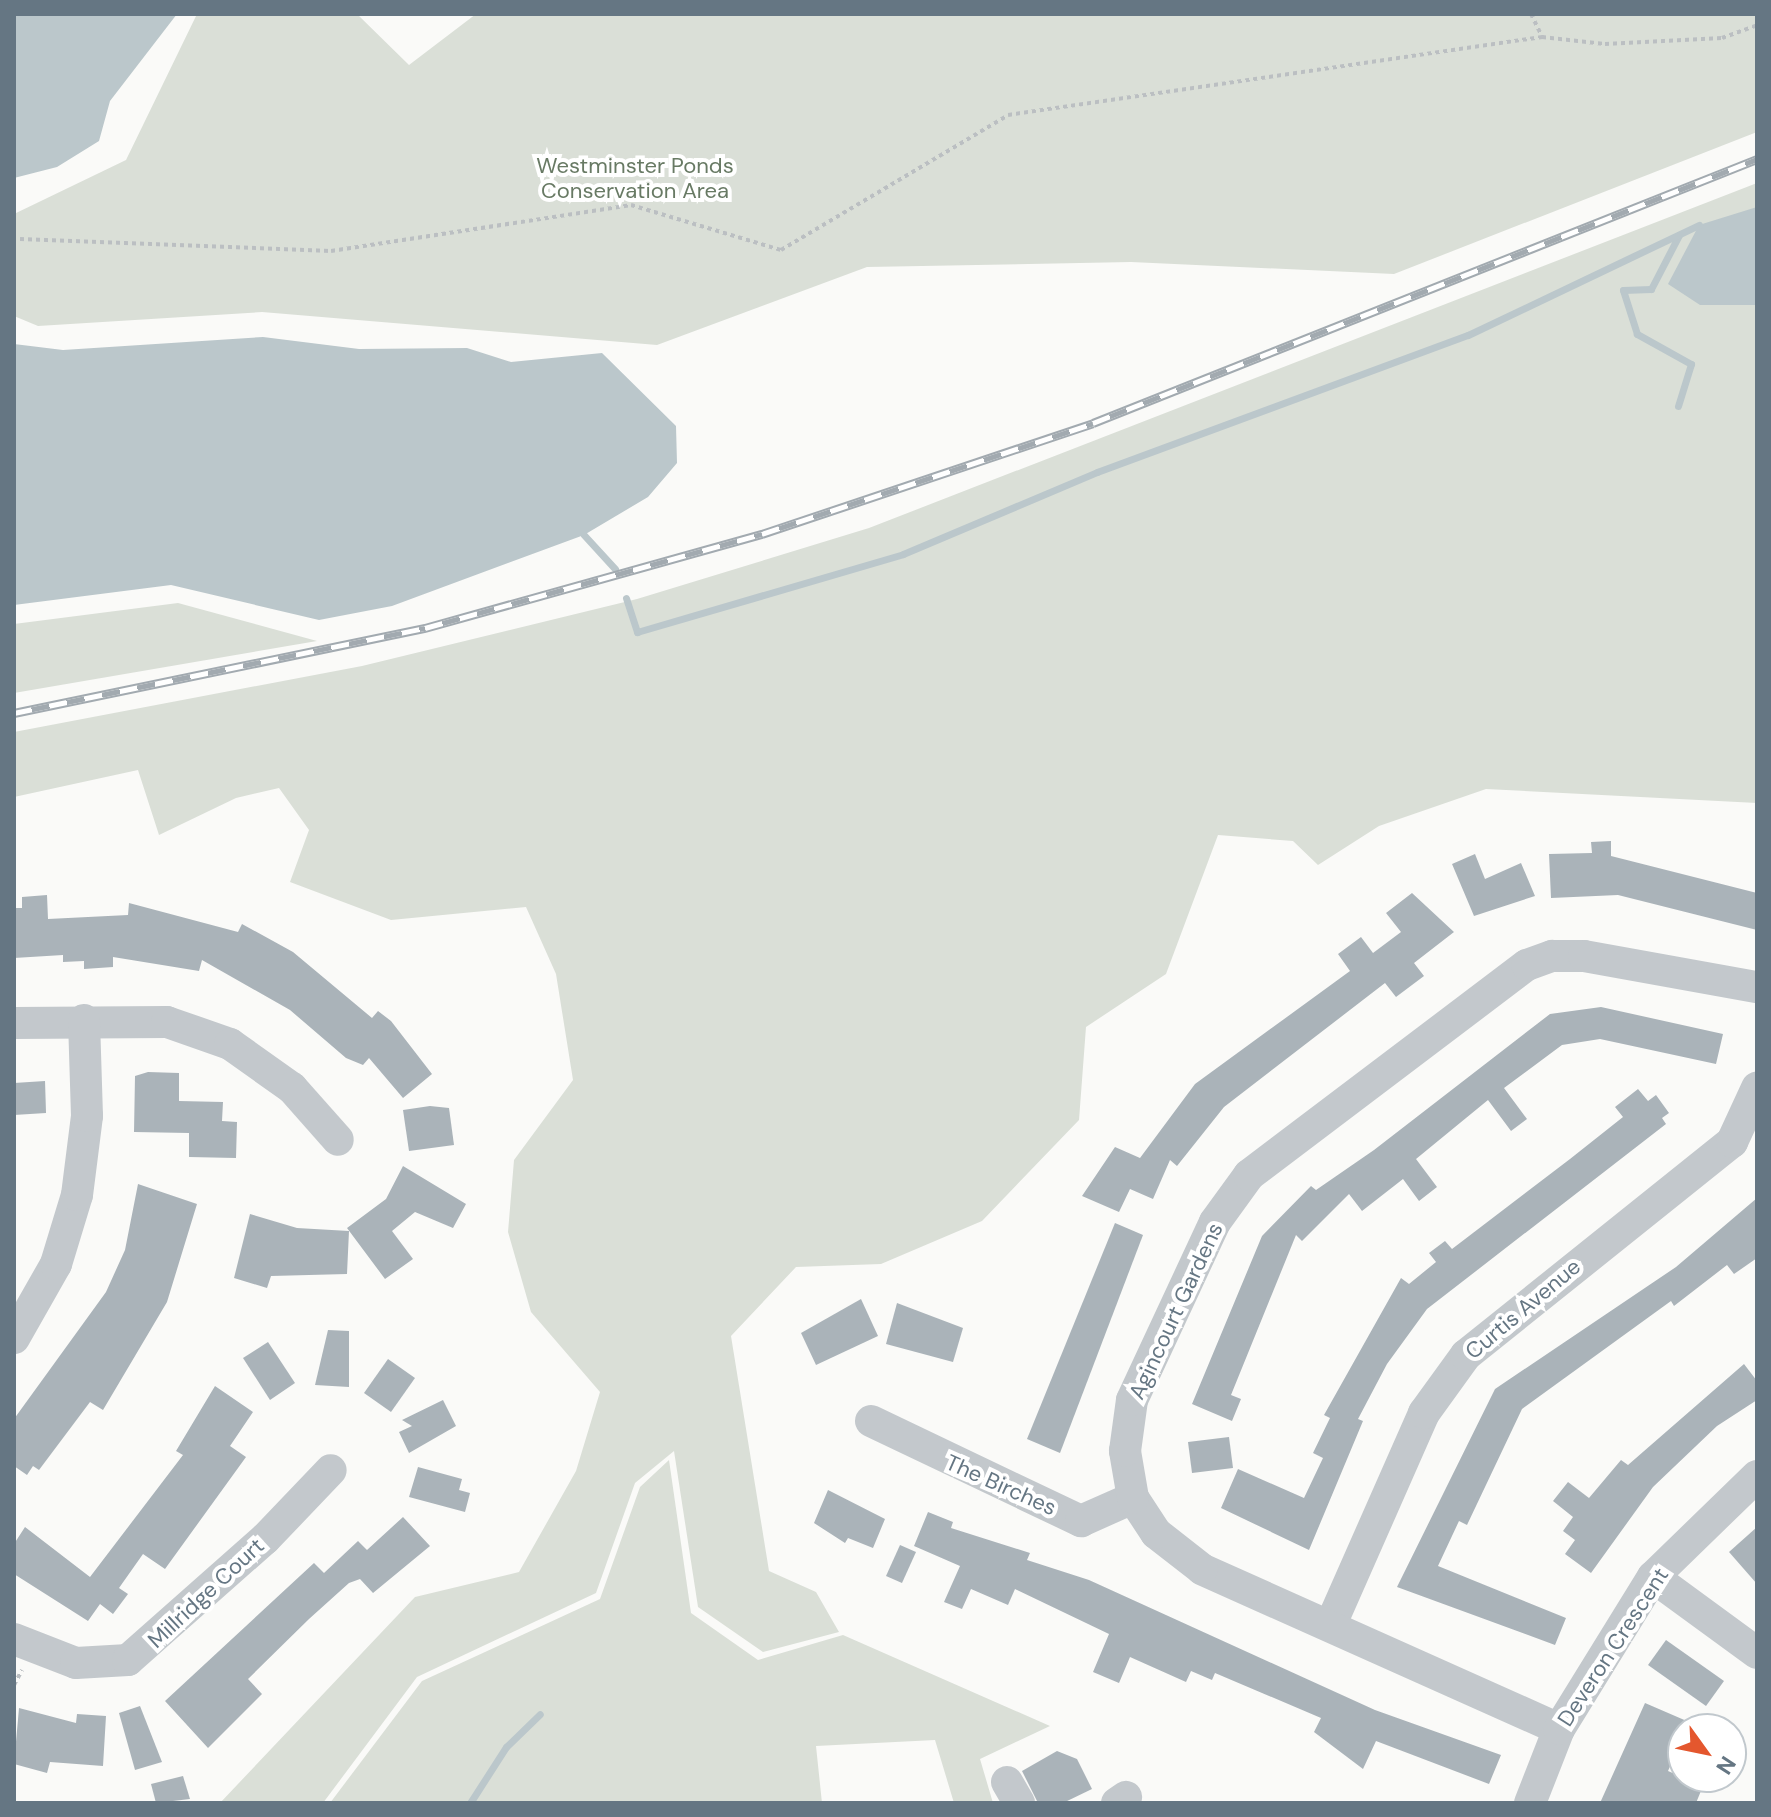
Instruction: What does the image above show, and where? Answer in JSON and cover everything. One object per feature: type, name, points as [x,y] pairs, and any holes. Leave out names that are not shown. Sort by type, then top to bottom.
[{"type":"street","name":"Agincourt Gardens","points":[[1559,1729],[1331,1624],[1202,1569],[1156,1533],[1133,1498],[1125,1451],[1132,1400],[1215,1222],[1249,1175],[1306,1126],[1527,965],[1552,956],[1757,987]]},
{"type":"street","points":[[14,1023],[84,1020],[167,1022],[230,1044],[292,1088],[338,1140]]},
{"type":"street","points":[[14,1338],[56,1264],[77,1195],[87,1116],[84,1020]]},
{"type":"street","name":"Curtis Avenue","points":[[1331,1624],[1424,1413],[1466,1355],[1732,1142],[1757,1088]]},
{"type":"street","name":"The Birches","points":[[871,1421],[1081,1521],[1133,1498]]},
{"type":"street","name":"Millridge Court","points":[[14,1639],[76,1663],[128,1660],[265,1539],[331,1470]]},
{"type":"street","name":"Deveron Crescent","points":[[1530,1803],[1559,1729],[1653,1577],[1757,1476]]},
{"type":"street","points":[[1653,1577],[1757,1653]]},
{"type":"path","points":[[1531,14],[1542,37]]},
{"type":"path","points":[[20,239],[331,251],[631,205],[781,250],[1008,115],[1542,37],[1605,44],[1722,38],[1757,25]]},
{"type":"green space","name":"Westminster Ponds Conservation Area","points":[[197,14],[357,14],[409,65],[476,14],[1757,14],[1757,132],[1394,274],[1131,262],[867,267],[657,345],[262,312],[38,326],[14,316],[14,214],[126,160]]},
{"type":"green space","points":[[1757,183],[1757,803],[1486,789],[1379,826],[1318,865],[1293,841],[1218,835],[1166,974],[1086,1027],[1079,1120],[982,1221],[881,1264],[796,1267],[731,1336],[769,1571],[816,1592],[839,1632],[763,1652],[698,1607],[674,1451],[635,1483],[596,1593],[417,1677],[323,1803],[220,1803],[415,1597],[519,1572],[576,1471],[600,1392],[531,1312],[508,1232],[514,1160],[573,1080],[556,974],[526,907],[391,920],[290,882],[309,830],[279,788],[236,798],[159,835],[138,770],[14,797],[14,732],[362,666],[637,599],[869,528]]},
{"type":"green space","points":[[178,603],[317,641],[14,693],[14,624]]},
{"type":"green space","points":[[669,1460],[691,1613],[758,1660],[843,1635],[1050,1726],[980,1759],[993,1803],[954,1803],[935,1740],[816,1746],[822,1803],[330,1803],[422,1681],[600,1599],[640,1487]]},
{"type":"shaded area","points":[[14,14],[177,14],[110,101],[99,141],[57,167],[14,178]]},
{"type":"shaded area","points":[[1757,207],[1757,305],[1700,305],[1668,284],[1699,225]]},
{"type":"shaded area","points":[[263,337],[359,349],[467,348],[511,362],[602,353],[676,426],[677,463],[648,497],[584,535],[392,606],[319,620],[171,585],[14,605],[14,344],[63,350]]},
{"type":"building","points":[[1611,841],[1611,856],[1757,893],[1757,930],[1618,895],[1551,898],[1549,854],[1592,853],[1591,842]]},
{"type":"building","points":[[1475,854],[1485,879],[1521,863],[1535,896],[1474,916],[1452,864]]},
{"type":"building","points":[[1412,893],[1454,932],[1414,963],[1424,976],[1396,997],[1385,983],[1224,1107],[1177,1166],[1170,1160],[1153,1199],[1130,1189],[1119,1212],[1082,1196],[1115,1147],[1140,1158],[1195,1084],[1350,971],[1338,954],[1361,937],[1373,953],[1401,932],[1386,913]]},
{"type":"building","points":[[47,895],[48,919],[128,915],[129,903],[238,932],[242,924],[293,952],[372,1018],[378,1011],[391,1021],[432,1074],[403,1098],[369,1058],[363,1065],[346,1058],[290,1010],[202,960],[199,971],[113,957],[113,967],[84,969],[84,961],[63,962],[63,955],[14,958],[14,908],[22,908],[22,897]]},
{"type":"building","points":[[1601,1007],[1723,1034],[1716,1064],[1600,1039],[1562,1045],[1504,1088],[1527,1119],[1511,1131],[1488,1100],[1416,1159],[1437,1187],[1419,1201],[1403,1179],[1362,1211],[1349,1194],[1302,1241],[1296,1235],[1231,1395],[1241,1399],[1232,1421],[1192,1404],[1262,1236],[1311,1186],[1316,1190],[1374,1150],[1550,1014]]},
{"type":"building","points":[[148,1072],[179,1073],[179,1101],[223,1102],[222,1121],[237,1122],[236,1158],[189,1157],[189,1133],[134,1132],[135,1076]]},
{"type":"building","points":[[45,1081],[46,1113],[14,1115],[14,1083]]},
{"type":"building","points":[[1638,1089],[1648,1101],[1656,1095],[1669,1113],[1662,1118],[1666,1124],[1427,1309],[1387,1364],[1358,1419],[1363,1421],[1309,1550],[1221,1508],[1238,1469],[1304,1498],[1323,1458],[1313,1453],[1330,1418],[1324,1415],[1401,1278],[1409,1284],[1436,1262],[1429,1253],[1445,1241],[1452,1249],[1623,1117],[1615,1107]]},
{"type":"building","points":[[430,1106],[449,1108],[454,1145],[409,1151],[403,1110]]},
{"type":"building","points":[[403,1166],[466,1204],[453,1228],[415,1212],[392,1231],[413,1259],[385,1279],[347,1228],[386,1199]]},
{"type":"building","points":[[138,1184],[197,1204],[167,1302],[103,1410],[90,1402],[39,1470],[33,1466],[27,1475],[14,1466],[14,1419],[106,1292],[125,1250]]},
{"type":"building","points":[[1757,1198],[1757,1258],[1734,1274],[1727,1265],[1674,1306],[1671,1301],[1522,1409],[1467,1525],[1459,1521],[1438,1566],[1566,1618],[1555,1645],[1397,1587],[1495,1389],[1676,1267]]},
{"type":"building","points":[[250,1214],[297,1228],[349,1231],[347,1274],[271,1276],[267,1288],[234,1278]]},
{"type":"building","points":[[1115,1223],[1143,1235],[1060,1453],[1027,1439]]},
{"type":"building","points":[[861,1299],[878,1336],[816,1365],[801,1333]]},
{"type":"building","points":[[897,1303],[963,1328],[953,1362],[886,1344]]},
{"type":"building","points":[[328,1330],[349,1331],[349,1387],[315,1385]]},
{"type":"building","points":[[268,1342],[295,1383],[270,1400],[243,1358]]},
{"type":"building","points":[[388,1359],[415,1378],[391,1412],[364,1393]]},
{"type":"building","points":[[1744,1364],[1757,1381],[1757,1400],[1717,1426],[1653,1487],[1591,1573],[1565,1554],[1575,1540],[1563,1531],[1573,1517],[1553,1501],[1568,1482],[1589,1498],[1621,1460],[1628,1465]]},
{"type":"building","points":[[215,1386],[253,1412],[230,1446],[246,1457],[165,1569],[143,1554],[119,1588],[128,1594],[113,1614],[100,1604],[88,1621],[14,1574],[14,1544],[25,1527],[90,1577],[183,1455],[176,1451]]},
{"type":"building","points":[[443,1400],[456,1426],[409,1453],[399,1432],[412,1426],[402,1420]]},
{"type":"building","points":[[1229,1437],[1233,1468],[1192,1473],[1188,1442]]},
{"type":"building","points":[[418,1467],[462,1479],[459,1490],[470,1493],[465,1512],[409,1497]]},
{"type":"building","points":[[828,1490],[885,1519],[873,1548],[848,1538],[845,1543],[814,1523]]},
{"type":"building","points":[[928,1512],[953,1522],[951,1528],[1030,1553],[1027,1560],[1089,1580],[1375,1710],[1501,1755],[1489,1784],[1376,1741],[1363,1769],[1314,1732],[1321,1718],[1215,1673],[1212,1680],[1191,1671],[1186,1682],[1130,1657],[1119,1683],[1093,1672],[1109,1634],[1015,1589],[1008,1605],[971,1589],[962,1609],[944,1602],[960,1566],[914,1546]]},
{"type":"building","points":[[403,1517],[430,1546],[373,1593],[360,1579],[349,1583],[309,1619],[248,1679],[262,1694],[208,1748],[165,1701],[314,1563],[324,1573],[358,1541],[367,1550]]},
{"type":"building","points":[[1757,1527],[1757,1584],[1729,1552]]},
{"type":"building","points":[[900,1545],[916,1552],[902,1583],[886,1576]]},
{"type":"building","points":[[1666,1640],[1724,1681],[1706,1706],[1648,1665]]},
{"type":"building","points":[[1645,1703],[1668,1713],[1667,1793],[1700,1793],[1696,1803],[1600,1803]]},
{"type":"building","points":[[140,1706],[162,1762],[135,1770],[119,1713]]},
{"type":"building","points":[[19,1708],[76,1723],[77,1714],[106,1716],[103,1766],[50,1762],[47,1773],[14,1764]]},
{"type":"building","points":[[1057,1751],[1077,1759],[1092,1789],[1063,1803],[1038,1803],[1022,1771]]},
{"type":"building","points":[[183,1776],[190,1799],[156,1803],[151,1784]]},
{"type":"waterway","points":[[626,598],[637,632],[903,554],[1097,472],[1468,335],[1699,225]]},
{"type":"waterway","points":[[1678,406],[1691,364],[1637,334],[1623,290],[1651,289],[1679,235]]},
{"type":"waterway","points":[[584,535],[615,569]]},
{"type":"waterway","points":[[470,1803],[506,1747],[540,1714]]},
{"type":"railway","points":[[14,713],[425,628],[762,534],[1093,423],[1757,159]]}]
